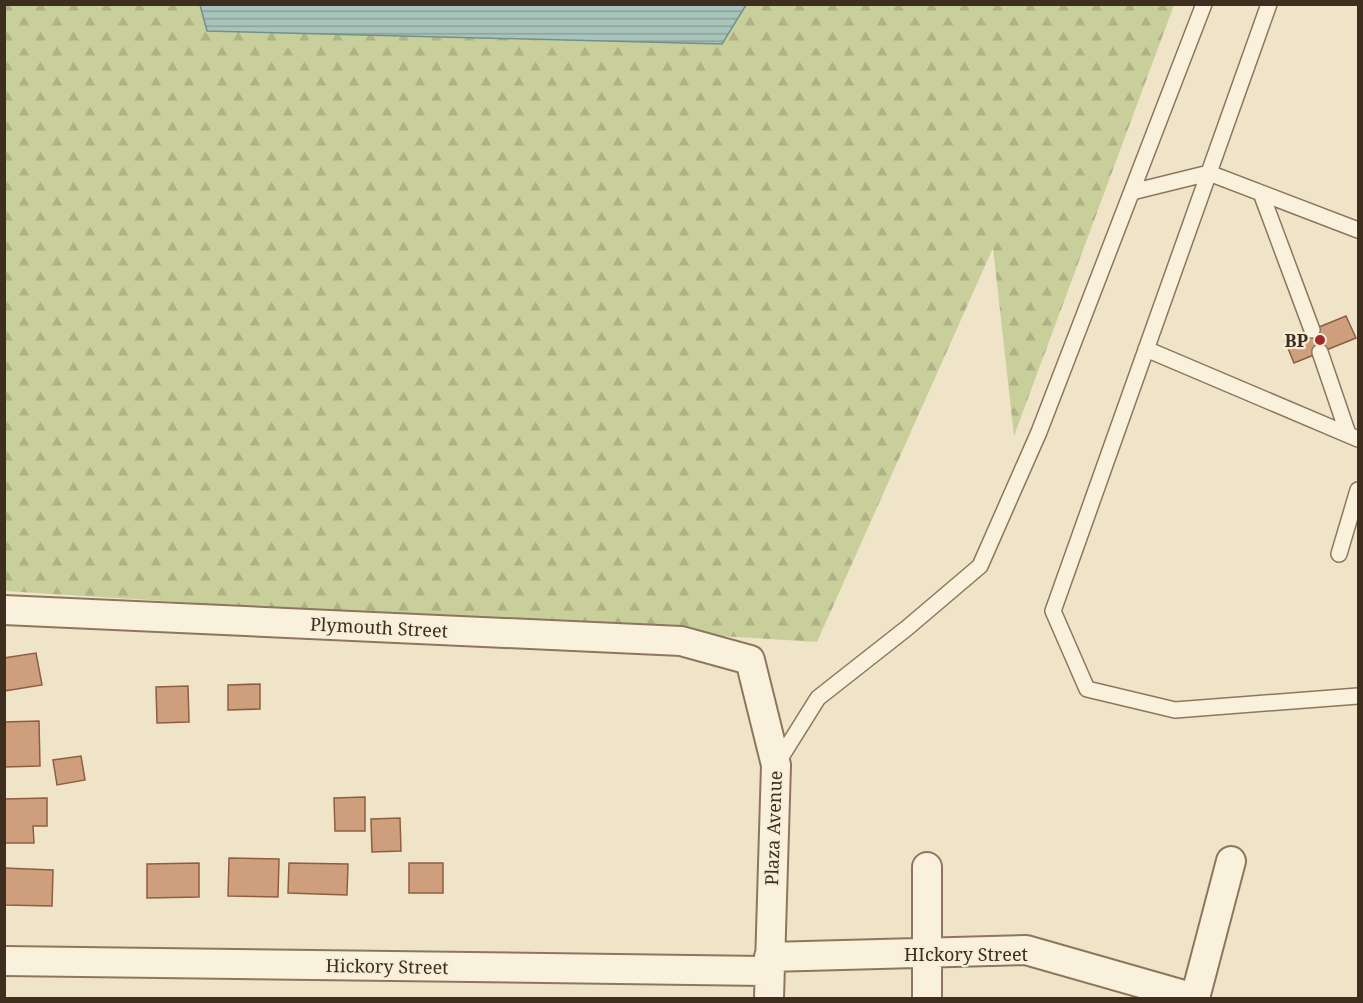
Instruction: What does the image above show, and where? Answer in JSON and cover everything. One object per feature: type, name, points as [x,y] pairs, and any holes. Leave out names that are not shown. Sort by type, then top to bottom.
[{"type":"street","name":"Plymouth Street","points":[[4,610],[681,641],[750,660]]},
{"type":"street","name":"Plaza Avenue","points":[[750,660],[776,765],[769,976]]},
{"type":"street","points":[[1195,999],[1231,861]]},
{"type":"street","points":[[927,867],[927,999]]},
{"type":"street","name":"HIckory Street","points":[[769,976],[927,953],[1026,950],[1195,999]]},
{"type":"street","name":"Hickory Street","points":[[4,961],[769,976]]},
{"type":"lane","points":[[776,765],[818,698],[907,628],[980,566],[1039,432],[1204,4]]},
{"type":"lane","points":[[1269,4],[1053,611],[1088,689],[1175,710],[1359,696]]},
{"type":"lane","points":[[1132,192],[1209,173],[1359,230]]},
{"type":"lane","points":[[1260,193],[1312,330]]},
{"type":"lane","points":[[1146,349],[1354,436]]},
{"type":"lane","points":[[1320,352],[1354,436]]},
{"type":"lane","points":[[1339,554],[1359,490]]},
{"type":"green space","points":[[4,5],[200,5],[207,31],[722,44],[746,5],[1174,5],[1014,436],[993,248],[817,642],[5,591]]},
{"type":"water","points":[[200,4],[746,5],[722,44],[207,31]]},
{"type":"building","name":"BP","points":[[1346,316],[1356,338],[1294,363],[1285,341]]},
{"type":"building","points":[[36,653],[42,685],[4,691],[4,658]]},
{"type":"building","points":[[260,684],[260,709],[228,710],[228,685]]},
{"type":"building","points":[[188,686],[189,722],[157,723],[156,687]]},
{"type":"building","points":[[39,721],[40,766],[5,767],[4,722]]},
{"type":"building","points":[[81,756],[85,780],[57,785],[53,760]]},
{"type":"building","points":[[365,797],[365,831],[335,831],[334,798]]},
{"type":"building","points":[[47,798],[47,826],[33,826],[34,843],[4,843],[4,799]]},
{"type":"building","points":[[400,818],[401,851],[372,852],[371,819]]},
{"type":"building","points":[[229,858],[279,859],[278,897],[228,896]]},
{"type":"building","points":[[199,863],[199,897],[147,898],[147,864]]},
{"type":"building","points":[[289,863],[348,864],[347,895],[288,893]]},
{"type":"building","points":[[409,863],[443,863],[443,893],[409,893]]},
{"type":"building","points":[[4,868],[53,870],[52,906],[4,905]]},
{"type":"place","name":"BP","points":[[1320,340]]}]
